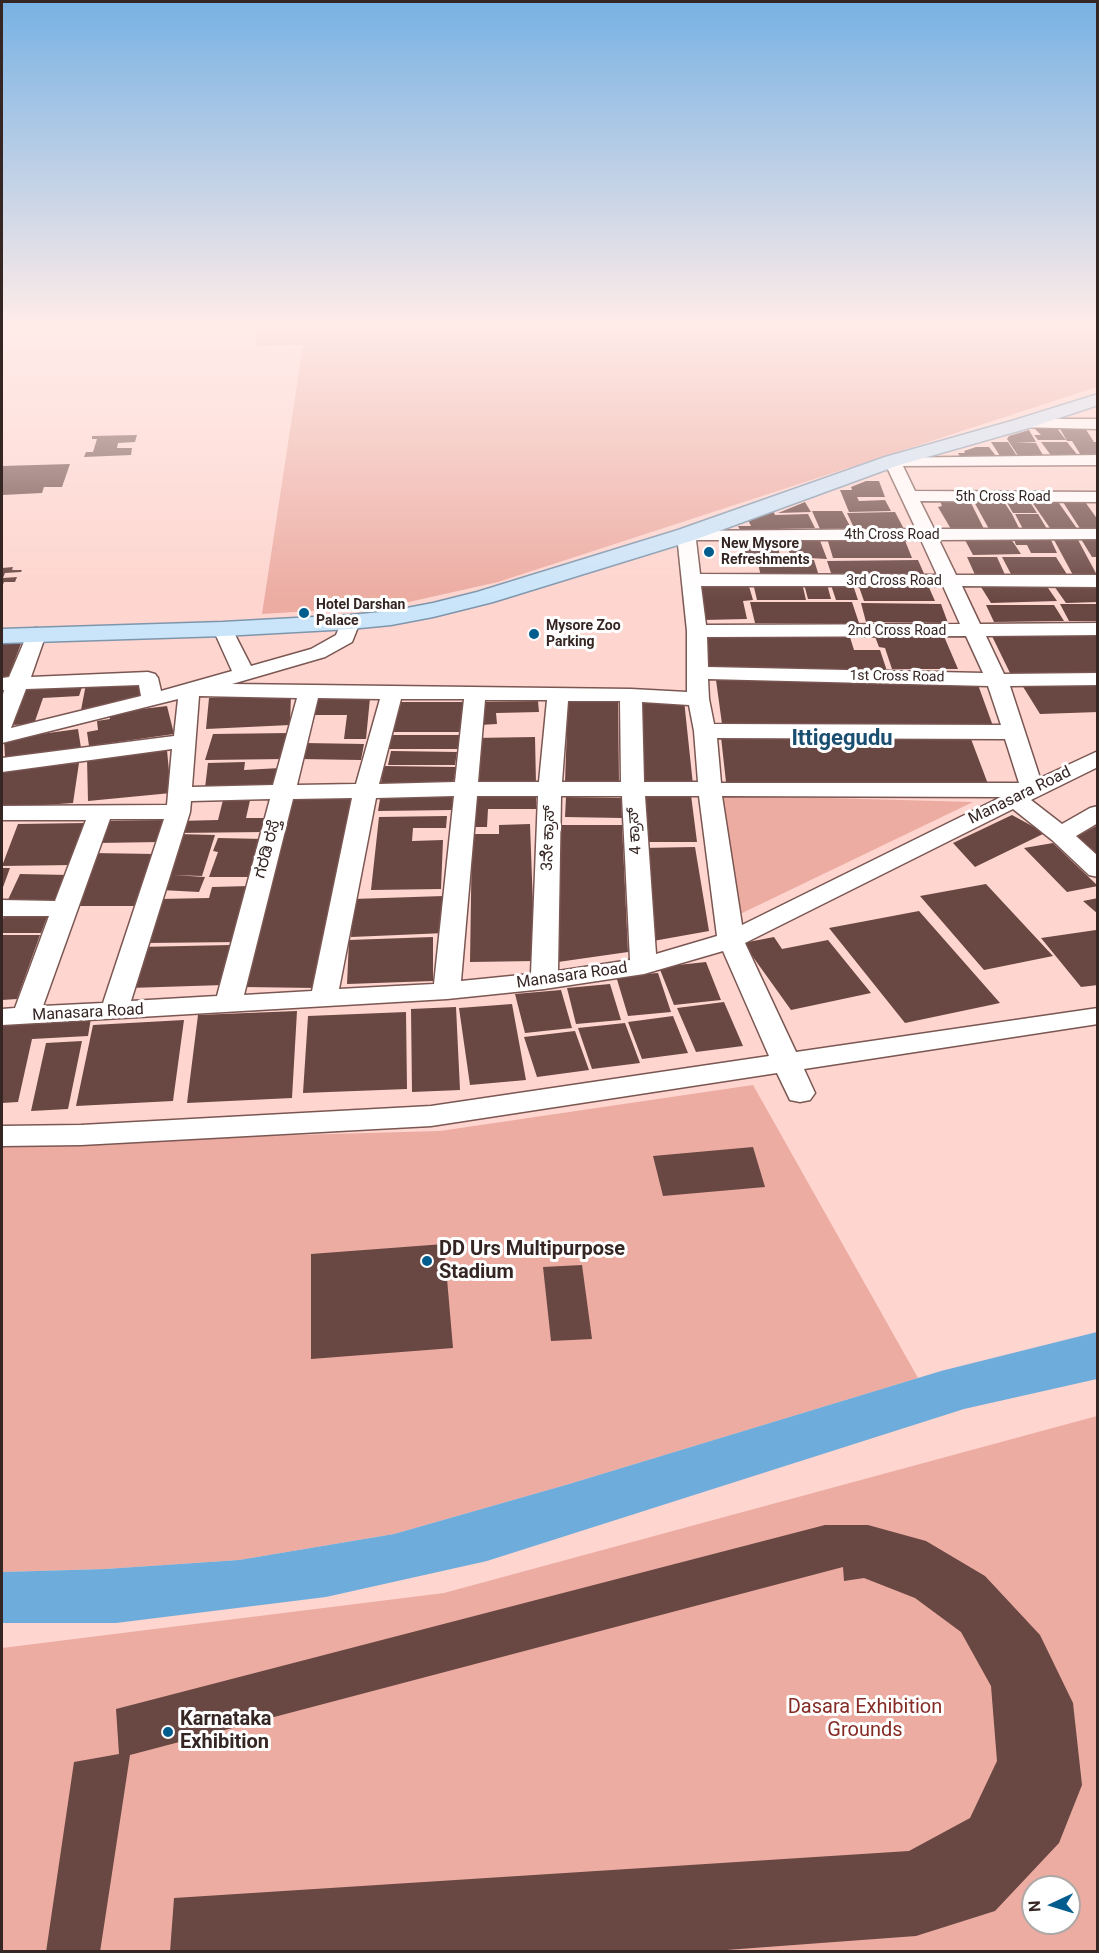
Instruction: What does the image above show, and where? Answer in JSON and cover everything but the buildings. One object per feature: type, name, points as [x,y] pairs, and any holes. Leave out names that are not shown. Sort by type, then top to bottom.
[{"type":"main road","points":[[2,636],[223,629],[390,618],[485,597],[686,535],[892,461],[1043,417]]},
{"type":"street","points":[[1022,424],[1098,424]]},
{"type":"street","points":[[1098,460],[892,461],[997,680],[1015,732],[1023,795],[1098,870]]},
{"type":"street","name":"5th Cross Road","points":[[909,496],[1098,497]]},
{"type":"street","name":"4th Cross Road","points":[[686,535],[1098,534]]},
{"type":"street","points":[[686,535],[697,631],[698,699],[705,731],[710,791],[731,940],[800,1093]]},
{"type":"street","name":"3rd Cross Road","points":[[691,580],[1098,581]]},
{"type":"street","points":[[2,737],[152,700],[318,652],[345,638],[350,622]]},
{"type":"street","points":[[223,629],[244,674]]},
{"type":"street","name":"2nd Cross Road","points":[[697,631],[1098,629]]},
{"type":"street","points":[[2,725],[9,684],[36,634]]},
{"type":"street","name":"1st Cross Road","points":[[697,672],[997,680],[1098,679]]},
{"type":"street","points":[[9,684],[148,678],[152,700]]},
{"type":"street","points":[[189,690],[631,695],[698,699]]},
{"type":"street","points":[[114,1011],[179,803],[189,690]]},
{"type":"street","points":[[324,998],[365,792],[392,692]]},
{"type":"street","name":"ಗರಡಿ ರಸ್ತೆ","points":[[228,1005],[309,693]]},
{"type":"street","points":[[447,990],[468,789],[475,694]]},
{"type":"street","name":"3ನೆೇ ಕ್ರಾಸ್","points":[[544,981],[550,790],[558,695]]},
{"type":"street","name":"4 ಕ್ರಾಸ್","points":[[631,695],[633,791],[644,966]]},
{"type":"street","points":[[705,731],[1015,732]]},
{"type":"street","points":[[2,765],[186,741]]},
{"type":"street","name":"Manasara Road","points":[[14,1017],[447,990],[544,981],[644,966],[731,940],[1098,758]]},
{"type":"street","points":[[2,813],[100,813],[283,792],[468,789],[1023,795]]},
{"type":"street","points":[[14,1017],[65,909],[100,813]]},
{"type":"street","points":[[1061,835],[1098,813]]},
{"type":"street","points":[[2,909],[65,909]]},
{"type":"street","points":[[2,1136],[81,1136],[431,1116],[1098,1016]]},
{"type":"green space","points":[[292,417],[1004,417],[498,582],[391,606],[262,614]]},
{"type":"green space","points":[[720,795],[973,802],[738,915]]},
{"type":"green space","name":"DD Urs Multipurpose Stadium","points":[[753,1085],[918,1378],[569,1484],[394,1534],[239,1560],[105,1569],[2,1572],[2,1143],[440,1131]]},
{"type":"green space","name":"Dasara Exhibition Grounds","points":[[1097,1416],[1097,1951],[2,1952],[2,1648],[444,1593]]},
{"type":"water","points":[[1097,1332],[1097,1379],[964,1409],[487,1561],[326,1597],[116,1623],[2,1623],[2,1572],[105,1569],[239,1560],[394,1534],[569,1484],[941,1371]]},
{"type":"place","name":"New Mysore Refreshments","points":[[709,552]]},
{"type":"place","name":"Hotel Darshan Palace","points":[[304,613]]},
{"type":"place","name":"Mysore Zoo Parking","points":[[534,634]]},
{"type":"place","name":"DD Urs Multipurpose Stadium","points":[[427,1261]]},
{"type":"place","name":"Karnataka Exhibition","points":[[168,1732]]},
{"type":"district","name":"Ittigegudu","points":[[842,739]]}]
